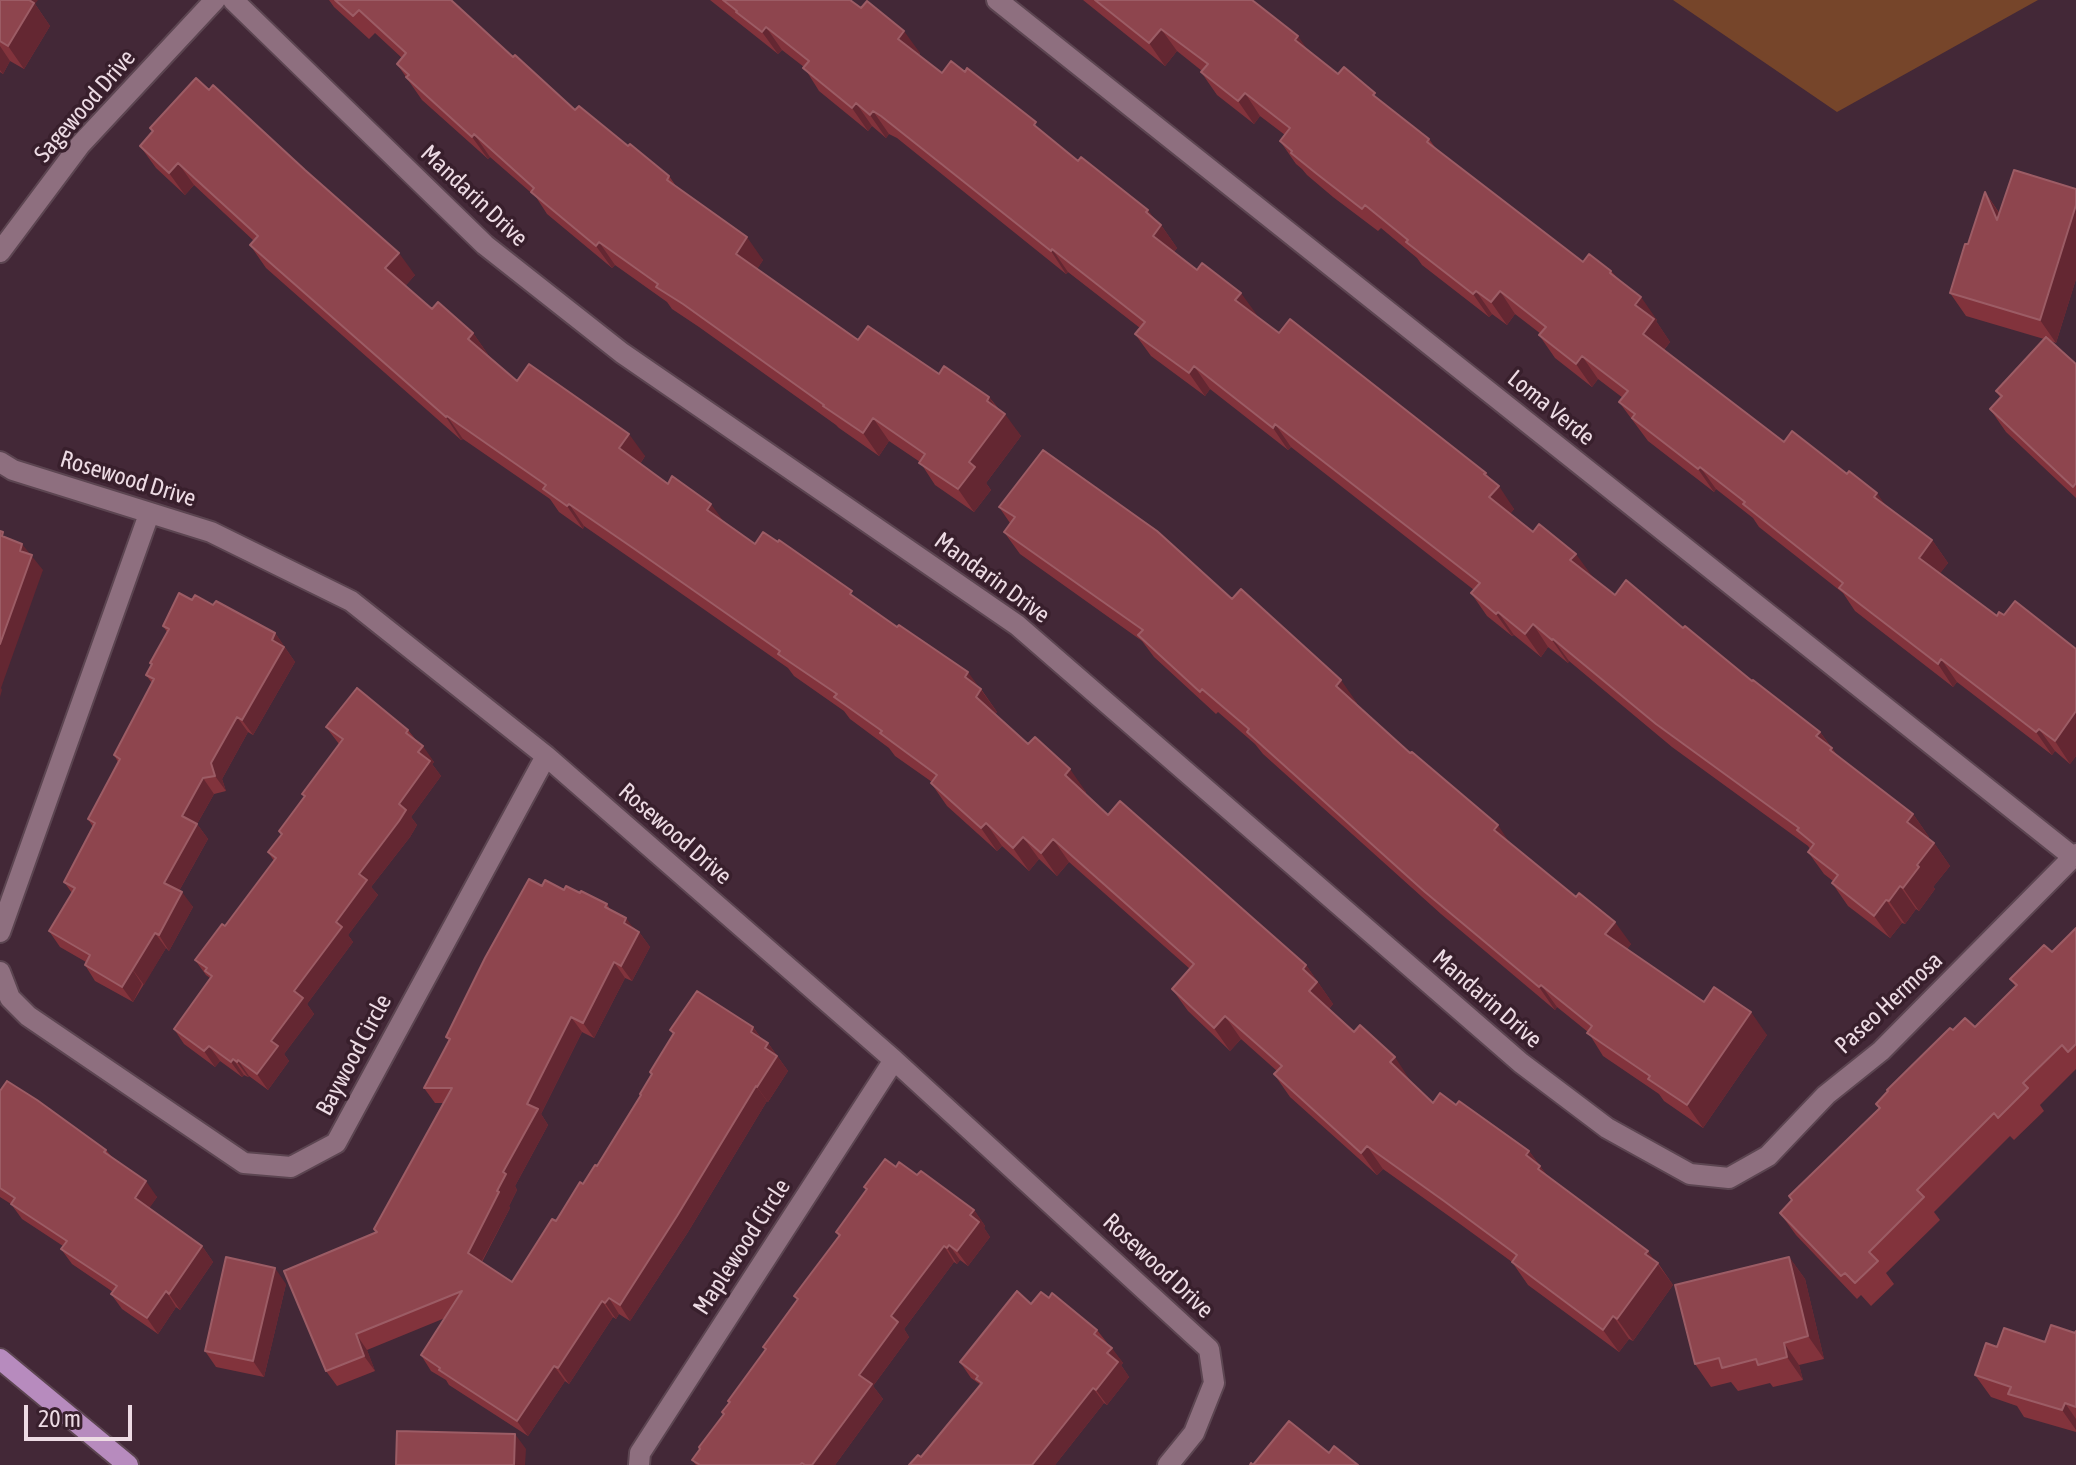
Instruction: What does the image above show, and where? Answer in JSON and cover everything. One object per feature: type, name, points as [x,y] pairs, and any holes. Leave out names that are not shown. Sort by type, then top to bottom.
[{"type":"main road","points":[[0,1359],[128,1465]]},
{"type":"street","name":"Sagewood Drive","points":[[0,252],[80,145],[215,0]]},
{"type":"street","name":"Mandarin Drive","points":[[233,0],[485,245],[622,353],[1017,625],[1521,1063],[1607,1128],[1690,1174],[1729,1178]]},
{"type":"street","name":"Loma Verde","points":[[997,0],[2074,856]]},
{"type":"street","name":"Rosewood Drive","points":[[0,462],[13,470],[211,532],[351,601],[546,756],[894,1060],[1209,1349],[1214,1383],[1194,1433],[1168,1465]]},
{"type":"street","points":[[0,932],[149,514]]},
{"type":"street","name":"Baywood Circle","points":[[0,972],[10,998],[28,1016],[244,1163],[291,1167],[336,1143],[546,756]]},
{"type":"street","name":"Paseo Hermosa","points":[[1729,1178],[1768,1156],[1826,1095],[1881,1051],[2074,856]]},
{"type":"street","name":"Maplewood Circle","points":[[639,1465],[640,1453],[894,1060]]},
{"type":"shaded area","points":[[1673,0],[2038,0],[1837,112]]},
{"type":"building","points":[[0,0],[29,0],[34,3],[8,46],[0,41]]},
{"type":"building","points":[[335,0],[451,0],[575,110],[579,106],[669,176],[667,180],[747,237],[736,254],[858,340],[868,326],[939,374],[944,366],[989,397],[987,401],[1005,414],[969,462],[975,467],[958,489],[919,463],[925,454],[873,418],[863,433],[656,287],[658,284],[599,242],[596,246],[531,192],[534,188],[406,77],[409,75],[397,64],[406,53],[359,10],[353,16]]},
{"type":"building","points":[[723,0],[850,0],[861,8],[867,1],[904,31],[898,39],[942,73],[951,61],[965,72],[967,68],[1036,122],[1034,125],[1078,161],[1081,157],[1148,210],[1146,212],[1161,225],[1153,236],[1197,270],[1202,263],[1241,293],[1235,300],[1279,333],[1290,319],[1486,473],[1499,486],[1489,497],[1533,532],[1539,524],[1576,554],[1570,560],[1615,595],[1626,580],[1683,628],[1685,626],[1820,732],[1816,736],[1832,748],[1830,750],[1913,814],[1907,822],[1934,843],[1917,865],[1919,867],[1903,888],[1900,886],[1874,916],[1832,883],[1838,875],[1808,852],[1814,844],[1797,830],[1799,828],[1656,724],[1533,624],[1525,634],[1498,612],[1496,614],[1471,593],[1480,583],[1275,424],[1273,428],[1194,366],[1189,373],[1135,334],[1145,322],[881,116],[873,111],[870,115],[856,103],[852,108],[803,68],[809,61],[766,27],[762,32]]},
{"type":"building","points":[[1095,0],[1252,0],[1298,36],[1295,40],[1338,74],[1344,67],[1375,93],[1373,95],[1429,139],[1427,142],[1583,262],[1589,254],[1641,297],[1635,305],[1654,319],[1643,334],[1784,442],[1792,431],[1877,493],[1874,497],[1932,540],[1919,558],[1997,616],[1999,612],[2004,615],[2015,601],[2076,649],[2076,711],[2055,741],[2039,729],[2036,732],[1941,659],[1938,664],[1839,588],[1843,583],[1743,504],[1745,502],[1632,418],[1635,414],[1619,402],[1628,391],[1582,356],[1576,364],[1539,335],[1546,327],[1500,291],[1491,302],[1476,291],[1473,294],[1406,242],[1408,240],[1365,205],[1362,209],[1317,174],[1280,141],[1290,128],[1245,93],[1238,101],[1201,72],[1208,64],[1161,29],[1149,43]]},
{"type":"building","points":[[196,78],[209,90],[213,85],[399,253],[385,268],[432,309],[438,302],[473,333],[468,339],[517,381],[529,364],[629,434],[619,448],[668,484],[672,476],[711,504],[707,510],[755,544],[763,532],[779,540],[897,627],[899,625],[968,672],[965,677],[981,689],[976,697],[1028,744],[1035,737],[1070,769],[1065,775],[1108,815],[1120,801],[1306,965],[1303,969],[1317,982],[1309,991],[1354,1032],[1360,1025],[1395,1057],[1390,1062],[1433,1103],[1440,1093],[1456,1105],[1459,1101],[1529,1151],[1526,1155],[1540,1166],[1538,1169],[1648,1251],[1645,1254],[1658,1263],[1617,1319],[1613,1316],[1603,1330],[1512,1262],[1517,1255],[1444,1201],[1367,1146],[1361,1153],[1274,1074],[1282,1066],[1225,1016],[1214,1028],[1172,989],[1194,964],[1053,839],[1041,853],[1023,837],[1013,848],[986,823],[981,828],[931,783],[937,775],[834,697],[837,694],[633,548],[543,489],[546,485],[446,417],[250,245],[258,236],[178,163],[169,173],[140,146],[153,131],[150,128]]},
{"type":"building","points":[[2014,170],[2076,189],[2076,205],[2040,320],[1950,293],[1985,192],[1997,220]]},
{"type":"building","points":[[2046,337],[2076,364],[2076,483],[2073,487],[1990,409],[2002,396],[1996,391]]},
{"type":"building","points":[[1043,450],[1157,531],[1232,599],[1241,589],[1341,680],[1336,686],[1410,753],[1498,825],[1494,830],[1576,897],[1579,893],[1615,922],[1605,934],[1704,1002],[1714,987],[1751,1012],[1687,1105],[1587,1033],[1592,1026],[1541,985],[1539,987],[1425,892],[1247,732],[1249,729],[1202,689],[1200,692],[1138,635],[1143,630],[1004,532],[1015,517],[999,507]]},
{"type":"building","points":[[0,531],[3,532],[2,536],[22,544],[20,551],[32,555],[0,644]]},
{"type":"building","points":[[179,593],[192,600],[195,595],[213,605],[216,601],[275,633],[272,640],[284,647],[242,720],[237,717],[211,763],[215,776],[203,778],[182,816],[197,824],[164,883],[182,892],[159,935],[155,933],[122,987],[85,965],[90,955],[49,931],[75,888],[64,882],[95,823],[88,819],[120,759],[114,755],[154,679],[146,675],[169,629],[163,626]]},
{"type":"building","points":[[357,688],[408,730],[406,733],[423,746],[418,752],[430,761],[399,804],[406,810],[359,874],[367,880],[336,922],[342,927],[294,991],[303,998],[271,1041],[278,1046],[257,1074],[238,1060],[231,1062],[209,1046],[204,1051],[174,1029],[212,976],[195,960],[276,858],[268,852],[282,834],[279,831],[343,739],[326,727]]},
{"type":"building","points":[[529,879],[542,886],[545,880],[564,890],[566,886],[581,891],[607,904],[605,907],[626,918],[624,923],[639,932],[621,966],[614,962],[583,1023],[571,1017],[527,1104],[538,1109],[503,1172],[506,1174],[499,1192],[468,1253],[512,1282],[552,1219],[556,1221],[580,1182],[583,1184],[597,1166],[641,1095],[652,1074],[650,1072],[674,1033],[670,1030],[697,991],[753,1027],[751,1032],[768,1043],[765,1048],[777,1056],[620,1305],[609,1298],[605,1303],[602,1301],[558,1368],[554,1366],[517,1421],[421,1355],[462,1291],[356,1334],[364,1356],[326,1371],[284,1271],[377,1232],[374,1229],[452,1088],[424,1088],[450,1039],[446,1037],[485,958]]},
{"type":"building","points":[[2076,928],[2076,1044],[2068,1052],[2062,1045],[2023,1083],[2028,1088],[1998,1118],[1994,1113],[1917,1190],[1924,1197],[1869,1252],[1878,1261],[1855,1283],[1845,1273],[1841,1276],[1780,1213],[1792,1200],[1789,1196],[1880,1108],[1876,1104],[1887,1090],[1950,1028],[1953,1030],[1965,1018],[1975,1027],[2017,985],[2010,979],[2044,945],[2052,952]]},
{"type":"building","points":[[7,1081],[146,1181],[135,1198],[202,1246],[169,1294],[166,1291],[147,1318],[111,1294],[117,1286],[61,1249],[67,1241],[11,1204],[15,1198],[0,1188],[0,1091]]},
{"type":"building","points":[[885,1159],[896,1167],[899,1162],[917,1175],[921,1171],[974,1210],[970,1215],[979,1222],[957,1251],[949,1245],[947,1248],[944,1246],[891,1316],[898,1322],[859,1375],[872,1384],[812,1465],[700,1465],[692,1460],[699,1447],[724,1414],[722,1412],[728,1401],[798,1299],[794,1296],[840,1235],[836,1232]]},
{"type":"building","points":[[226,1257],[275,1268],[253,1361],[205,1351]]},
{"type":"building","points":[[1789,1257],[1808,1336],[1784,1343],[1787,1357],[1758,1365],[1756,1359],[1722,1368],[1719,1358],[1695,1364],[1675,1285]]},
{"type":"building","points":[[1017,1291],[1031,1304],[1041,1292],[1049,1298],[1052,1293],[1097,1330],[1094,1334],[1112,1348],[1107,1353],[1118,1362],[1096,1390],[1093,1388],[1032,1465],[909,1465],[918,1455],[921,1457],[982,1383],[960,1362]]},
{"type":"building","points":[[2051,1325],[2076,1331],[2076,1407],[2065,1403],[2062,1410],[2008,1394],[2011,1387],[1975,1375],[1986,1343],[1997,1347],[2004,1328],[2045,1342]]},
{"type":"building","points":[[1289,1421],[1329,1453],[1334,1446],[1358,1465],[1253,1465]]},
{"type":"building","points":[[397,1431],[515,1434],[514,1465],[396,1465]]}]
